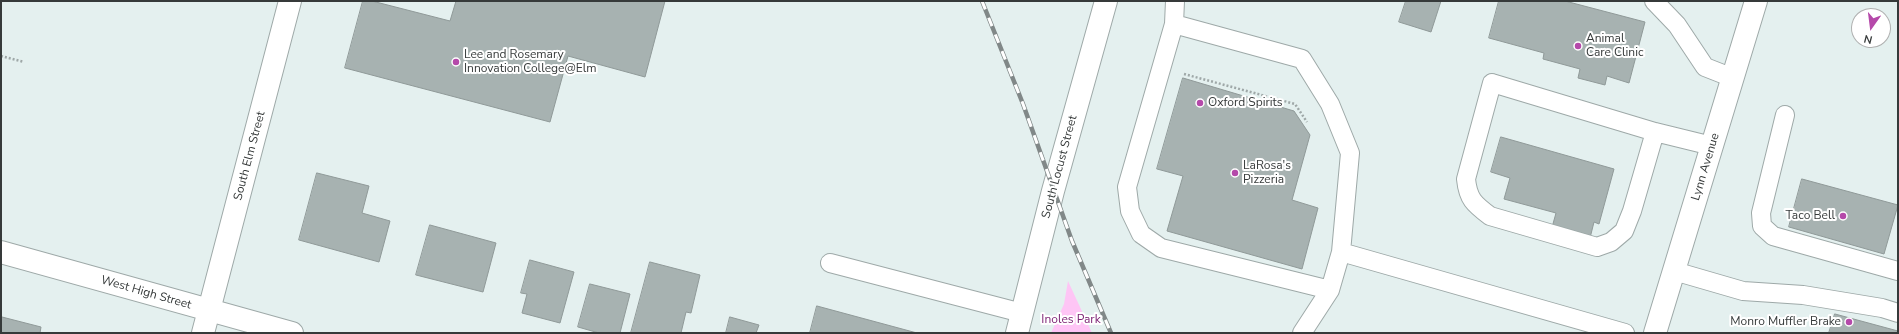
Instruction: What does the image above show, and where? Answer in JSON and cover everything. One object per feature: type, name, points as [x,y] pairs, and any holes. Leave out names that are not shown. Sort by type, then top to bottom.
[{"type":"street","name":"South Elm Street","points":[[203,333],[290,1]]},
{"type":"street","name":"South Locust Street","points":[[1019,323],[1053,192],[1106,1]]},
{"type":"street","name":"Lynn Avenue","points":[[1655,333],[1756,1]]},
{"type":"street","name":"West High Street","points":[[1,252],[292,333]]},
{"type":"lane","points":[[1175,1],[1174,24],[1127,187],[1130,211],[1141,234],[1161,248],[1330,290]]},
{"type":"lane","points":[[1654,1],[1677,25],[1705,67],[1733,78]]},
{"type":"lane","points":[[1174,24],[1302,59],[1330,104],[1350,154],[1341,252],[1330,290],[1302,333]]},
{"type":"lane","points":[[1655,132],[1632,211],[1624,231],[1610,242],[1597,247],[1490,216],[1475,206],[1468,194],[1466,179],[1492,83],[1655,132],[1712,146]]},
{"type":"lane","points":[[1786,115],[1761,213],[1762,226],[1774,236],[1898,271]]},
{"type":"lane","points":[[1341,252],[1625,333]]},
{"type":"lane","points":[[830,263],[1019,323]]},
{"type":"lane","points":[[1674,271],[1743,291],[1803,295],[1882,308],[1898,313]]},
{"type":"path","points":[[1,56],[24,62]]},
{"type":"path","points":[[1162,64],[1180,73],[1294,104],[1307,122]]},
{"type":"green space","name":"Inoles Park","points":[[1068,281],[1092,333],[1051,333],[1064,304]]},
{"type":"building","name":"Lee and Rosemary Innovation College@Elm","points":[[363,1],[372,1],[450,21],[456,1],[665,1],[645,77],[568,56],[550,122],[345,68]]},
{"type":"building","points":[[1406,1],[1441,1],[1431,32],[1399,22]]},
{"type":"building","name":"Animal Care Clinic","points":[[1499,1],[1565,1],[1645,22],[1629,83],[1607,76],[1605,85],[1578,78],[1580,69],[1543,59],[1544,53],[1489,38]]},
{"type":"building","name":"LaRosa's Pizzeria","points":[[1183,78],[1294,111],[1310,135],[1292,200],[1318,208],[1302,269],[1167,231],[1183,176],[1157,169]]},
{"type":"building","points":[[1501,137],[1614,169],[1599,224],[1594,222],[1589,242],[1551,231],[1556,213],[1504,199],[1510,178],[1491,172]]},
{"type":"building","points":[[317,173],[369,186],[362,213],[390,221],[379,262],[299,240]]},
{"type":"building","name":"Taco Bell","points":[[1802,179],[1898,205],[1884,254],[1789,227]]},
{"type":"building","points":[[430,225],[496,243],[483,292],[416,275]]},
{"type":"building","points":[[530,260],[574,272],[560,323],[522,313],[527,294],[521,293]]},
{"type":"building","points":[[650,262],[700,275],[691,313],[686,312],[681,333],[631,333]]},
{"type":"building","points":[[590,284],[630,294],[620,333],[599,333],[578,327]]},
{"type":"building","points":[[817,306],[917,333],[810,333]]},
{"type":"building","name":"Monro Muffler Brake","points":[[1835,314],[1898,331],[1898,333],[1829,333]]},
{"type":"building","points":[[2,317],[41,327],[40,333],[1,333]]},
{"type":"building","points":[[730,317],[759,325],[756,333],[726,333]]},
{"type":"railway","points":[[982,1],[1023,104],[1072,241],[1111,333]]},
{"type":"place","name":"Animal Care Clinic","points":[[1578,46]]},
{"type":"place","name":"Lee and Rosemary Innovation College@Elm","points":[[456,62]]},
{"type":"place","name":"Oxford Spirits","points":[[1200,103]]},
{"type":"place","name":"LaRosa's Pizzeria","points":[[1235,173]]},
{"type":"place","name":"Taco Bell","points":[[1843,216]]},
{"type":"place","name":"Monro Muffler Brake","points":[[1849,322]]}]
